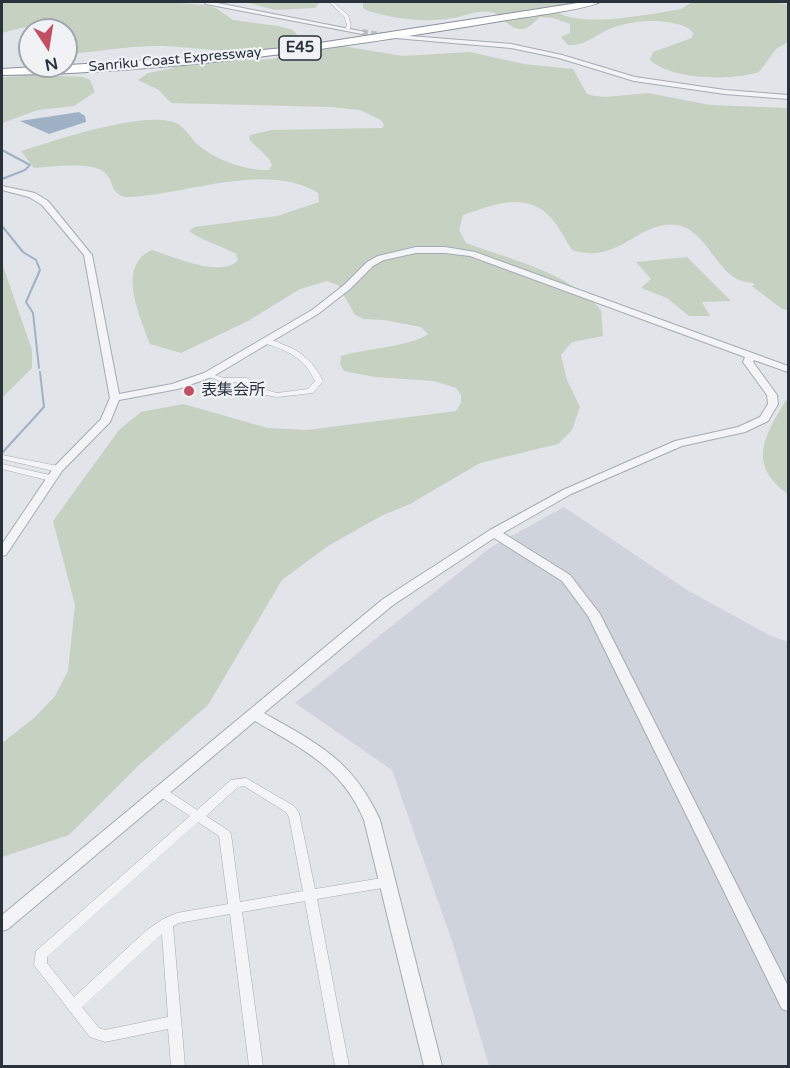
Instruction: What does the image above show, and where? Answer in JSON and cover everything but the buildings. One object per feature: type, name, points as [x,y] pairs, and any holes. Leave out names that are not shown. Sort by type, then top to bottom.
[{"type":"highway","name":"Sanriku Coast Expressway","points":[[2,71],[273,48],[394,32],[577,2]]},
{"type":"highway","name":"Sanriku Coast Expressway","points":[[2,71],[115,66],[276,51],[394,35],[596,2]]},
{"type":"street","points":[[206,2],[362,32]]},
{"type":"street","points":[[331,2],[346,16],[349,25],[346,30]]},
{"type":"street","points":[[397,37],[511,46],[560,56],[643,80],[725,92],[789,98]]},
{"type":"street","points":[[2,188],[38,198],[88,255],[115,398],[106,420],[54,473],[2,552]]},
{"type":"street","points":[[115,398],[174,387],[208,375],[267,341],[333,298],[370,264],[393,254],[438,250],[472,254],[789,369]]},
{"type":"street","points":[[208,375],[223,380],[244,380],[263,392],[277,395],[310,391],[319,381],[314,366],[298,352],[267,341]]},
{"type":"street","points":[[2,924],[388,602],[494,533],[567,492],[680,443],[741,430],[764,419],[773,404],[772,395],[748,362],[751,355]]},
{"type":"street","points":[[2,457],[54,473]]},
{"type":"street","points":[[2,467],[54,473]]},
{"type":"street","points":[[494,533],[566,578],[587,602],[789,1003]]},
{"type":"street","points":[[254,714],[327,758],[360,793],[372,820],[433,1066]]},
{"type":"street","points":[[174,1022],[105,1036],[95,1033],[40,965],[40,955],[235,783],[246,782],[290,809],[295,816],[342,1066]]},
{"type":"street","points":[[160,791],[225,834],[256,1066]]},
{"type":"street","points":[[74,1006],[151,934],[177,918],[387,882]]},
{"type":"street","points":[[166,923],[178,1066]]},
{"type":"shaded area","points":[[564,507],[687,590],[771,636],[788,642],[788,1066],[489,1066],[452,941],[392,770],[295,703],[490,548]]},
{"type":"green space","points":[[2,2],[168,2],[216,8],[233,20],[278,26],[293,30],[299,37],[296,42],[263,50],[230,51],[151,46],[78,53],[78,18],[18,18],[18,29],[2,33]]},
{"type":"green space","points":[[245,2],[320,2],[315,8],[275,10]]},
{"type":"green space","points":[[363,2],[591,2],[555,11],[581,19],[598,20],[681,9],[692,2],[774,2],[788,5],[788,42],[776,49],[759,72],[733,77],[702,77],[672,72],[650,60],[653,52],[692,38],[693,33],[689,29],[673,23],[648,21],[631,23],[607,30],[584,43],[568,45],[561,37],[570,33],[570,24],[553,18],[540,17],[529,27],[521,29],[490,12],[476,12],[431,20],[409,19],[366,10],[363,8]]},
{"type":"green space","points":[[330,44],[403,56],[470,52],[524,64],[573,69],[587,94],[594,96],[648,93],[710,105],[788,108],[788,310],[782,309],[752,286],[755,284],[739,280],[729,274],[694,233],[676,225],[650,229],[615,248],[589,253],[572,250],[551,218],[542,209],[531,204],[509,202],[463,215],[459,230],[466,243],[556,277],[588,297],[601,310],[603,336],[572,342],[561,355],[567,380],[580,407],[572,430],[558,444],[480,463],[410,504],[381,516],[328,546],[282,580],[208,705],[139,765],[69,835],[2,857],[2,743],[34,718],[55,696],[68,671],[75,605],[53,521],[119,430],[141,412],[183,404],[268,428],[307,430],[456,411],[461,403],[461,395],[456,388],[434,381],[375,377],[344,371],[340,364],[341,356],[411,342],[428,334],[421,327],[364,319],[355,315],[338,285],[327,281],[300,289],[248,321],[181,353],[150,344],[134,293],[135,268],[141,258],[152,250],[209,267],[231,265],[238,260],[236,254],[189,231],[195,227],[277,216],[319,202],[318,193],[297,184],[274,180],[249,180],[125,197],[114,190],[108,176],[99,169],[81,166],[34,168],[21,151],[124,123],[164,120],[181,126],[204,150],[222,160],[251,169],[269,170],[272,165],[270,161],[249,139],[250,135],[272,130],[382,128],[384,125],[381,120],[360,110],[331,107],[171,103],[159,90],[138,80],[148,73],[186,63],[272,59]]},
{"type":"green space","points":[[2,77],[83,77],[90,80],[95,92],[74,106],[38,110],[2,123]]},
{"type":"green space","points":[[687,257],[731,301],[702,302],[710,316],[689,316],[667,298],[641,288],[651,279],[636,262]]},
{"type":"green space","points":[[2,263],[32,350],[32,368],[2,398]]},
{"type":"green space","points":[[786,400],[788,402],[788,494],[775,483],[767,472],[763,450],[771,426]]},
{"type":"water","points":[[79,112],[85,116],[86,122],[49,134],[20,121]]},
{"type":"waterway","points":[[2,150],[30,165],[25,170],[2,179]]},
{"type":"waterway","points":[[2,226],[23,252],[36,260],[40,270],[26,302],[33,313],[39,368]]},
{"type":"waterway","points":[[2,453],[44,407],[40,372]]},
{"type":"tunnel","points":[[362,32],[393,37]]},
{"type":"place","name":"表集会所","points":[[189,391]]}]
